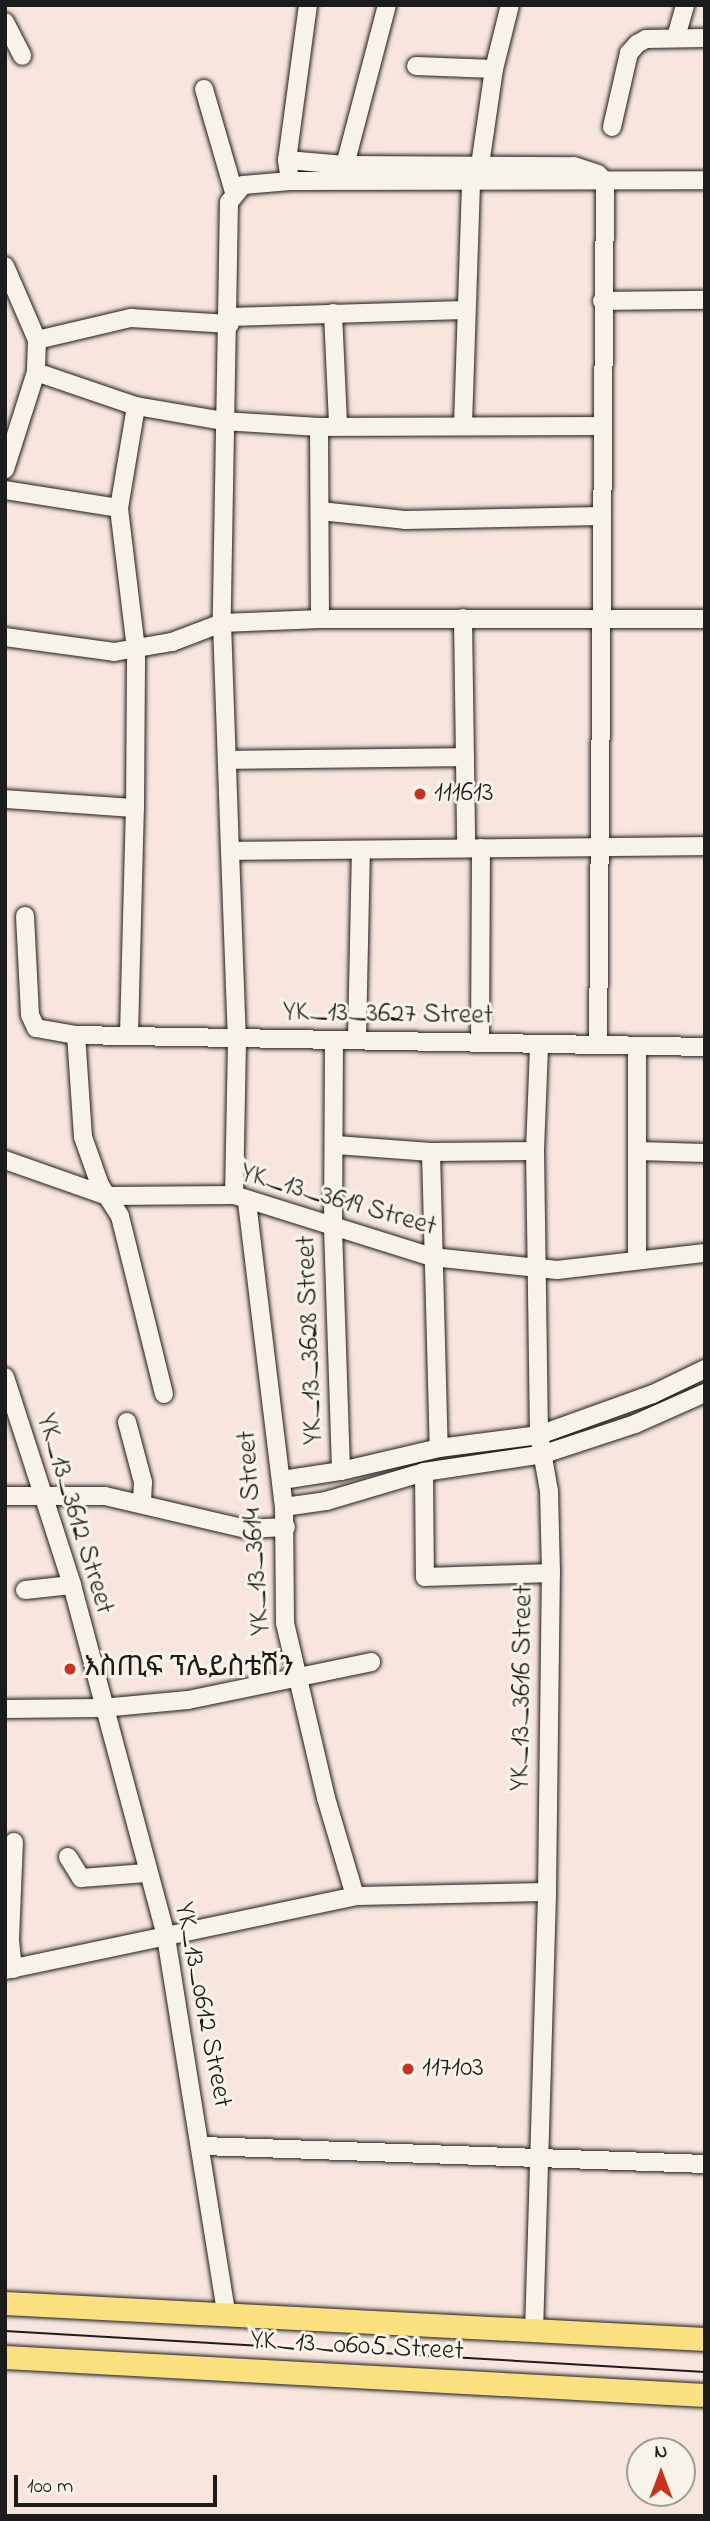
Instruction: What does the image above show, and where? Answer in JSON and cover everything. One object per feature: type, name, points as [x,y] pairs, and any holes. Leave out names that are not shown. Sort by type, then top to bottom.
[{"type":"main road","name":"YK_13_0605 Street","points":[[5,2303],[534,2333],[705,2339]]},
{"type":"main road","name":"YK_13_0605 Street","points":[[5,2357],[705,2395]]},
{"type":"street","points":[[290,181],[287,160],[308,5]]},
{"type":"street","points":[[345,165],[387,5]]},
{"type":"street","points":[[463,425],[464,310],[476,172],[494,69],[510,5]]},
{"type":"street","points":[[676,37],[685,5]]},
{"type":"street","points":[[5,22],[22,56]]},
{"type":"street","points":[[612,127],[629,53],[646,39],[705,38]]},
{"type":"street","points":[[416,66],[494,69]]},
{"type":"street","points":[[204,89],[234,192],[243,185],[290,181],[476,172]]},
{"type":"street","points":[[287,160],[605,181],[705,180]]},
{"type":"street","points":[[598,1044],[600,426],[605,181]]},
{"type":"street","name":"YK_13_3614 Street","points":[[234,192],[229,202],[230,320],[223,421],[222,623],[240,1198],[282,1480],[286,1527],[285,1623],[296,1676],[355,1896]]},
{"type":"street","points":[[5,266],[37,340],[36,372],[5,468]]},
{"type":"street","points":[[602,301],[705,300]]},
{"type":"street","points":[[37,340],[131,318],[230,320],[333,313],[464,310]]},
{"type":"street","points":[[320,619],[320,511],[328,426],[333,313]]},
{"type":"street","points":[[36,372],[136,406],[223,421],[328,426],[600,426]]},
{"type":"street","points":[[129,1034],[136,649],[120,508],[136,406]]},
{"type":"street","points":[[5,490],[120,508]]},
{"type":"street","points":[[320,511],[405,520],[601,516]]},
{"type":"street","points":[[464,618],[465,757],[474,847],[480,1041]]},
{"type":"street","points":[[5,638],[114,652],[136,649],[222,623],[320,619],[705,619]]},
{"type":"street","points":[[227,760],[465,757]]},
{"type":"street","points":[[5,799],[135,808]]},
{"type":"street","points":[[230,850],[361,852],[474,847],[705,846]]},
{"type":"street","points":[[357,1038],[361,852]]},
{"type":"street","name":"YK_13_3627 Street","points":[[25,916],[30,1015],[36,1028],[76,1035],[129,1034],[237,1041],[357,1038],[539,1045],[705,1047]]},
{"type":"street","points":[[76,1035],[83,1137],[107,1196],[120,1216],[164,1394]]},
{"type":"street","name":"YK_13_3628 Street","points":[[334,1040],[336,1144],[333,1228],[341,1471]]},
{"type":"street","name":"YK_13_3616 Street","points":[[534,2333],[536,2161],[547,1892],[551,1573],[544,1454],[539,1435],[535,1269],[535,1151],[539,1045]]},
{"type":"street","points":[[636,1046],[637,1259]]},
{"type":"street","points":[[336,1144],[431,1152],[535,1151]]},
{"type":"street","points":[[638,1151],[705,1153]]},
{"type":"street","points":[[431,1152],[439,1448]]},
{"type":"street","name":"YK_13_3619 Street","points":[[5,1160],[107,1196],[240,1198],[432,1257],[535,1269],[589,1268],[637,1259],[705,1252]]},
{"type":"street","points":[[282,1480],[341,1471],[439,1448],[539,1435],[653,1394],[705,1369]]},
{"type":"street","name":"YK_13_3612 Street","points":[[5,1377],[72,1585],[102,1707]]},
{"type":"street","points":[[284,1507],[326,1501],[424,1472],[544,1454],[635,1424],[705,1393]]},
{"type":"street","points":[[127,1422],[143,1482],[142,1502]]},
{"type":"street","points":[[424,1472],[425,1577],[551,1573]]},
{"type":"street","points":[[5,1496],[44,1495],[142,1502],[246,1529],[286,1527]]},
{"type":"street","points":[[25,1590],[72,1585]]},
{"type":"street","points":[[5,1709],[102,1707],[188,1700],[371,1662]]},
{"type":"street","name":"YK_13_0612 Street","points":[[102,1707],[146,1873],[166,1937],[203,2147],[227,2316]]},
{"type":"street","points":[[14,1842],[9,1970],[355,1896],[547,1892]]},
{"type":"street","points":[[68,1857],[81,1878],[146,1873]]},
{"type":"street","points":[[203,2147],[495,2153],[536,2161],[624,2159],[705,2164]]},
{"type":"tram line","points":[[5,2331],[705,2372]]},
{"type":"place","name":"111613","points":[[420,794]]},
{"type":"place","name":"እስጢፍ ፕሌይስቴሽን","points":[[70,1669]]},
{"type":"place","name":"117103","points":[[408,2069]]}]
